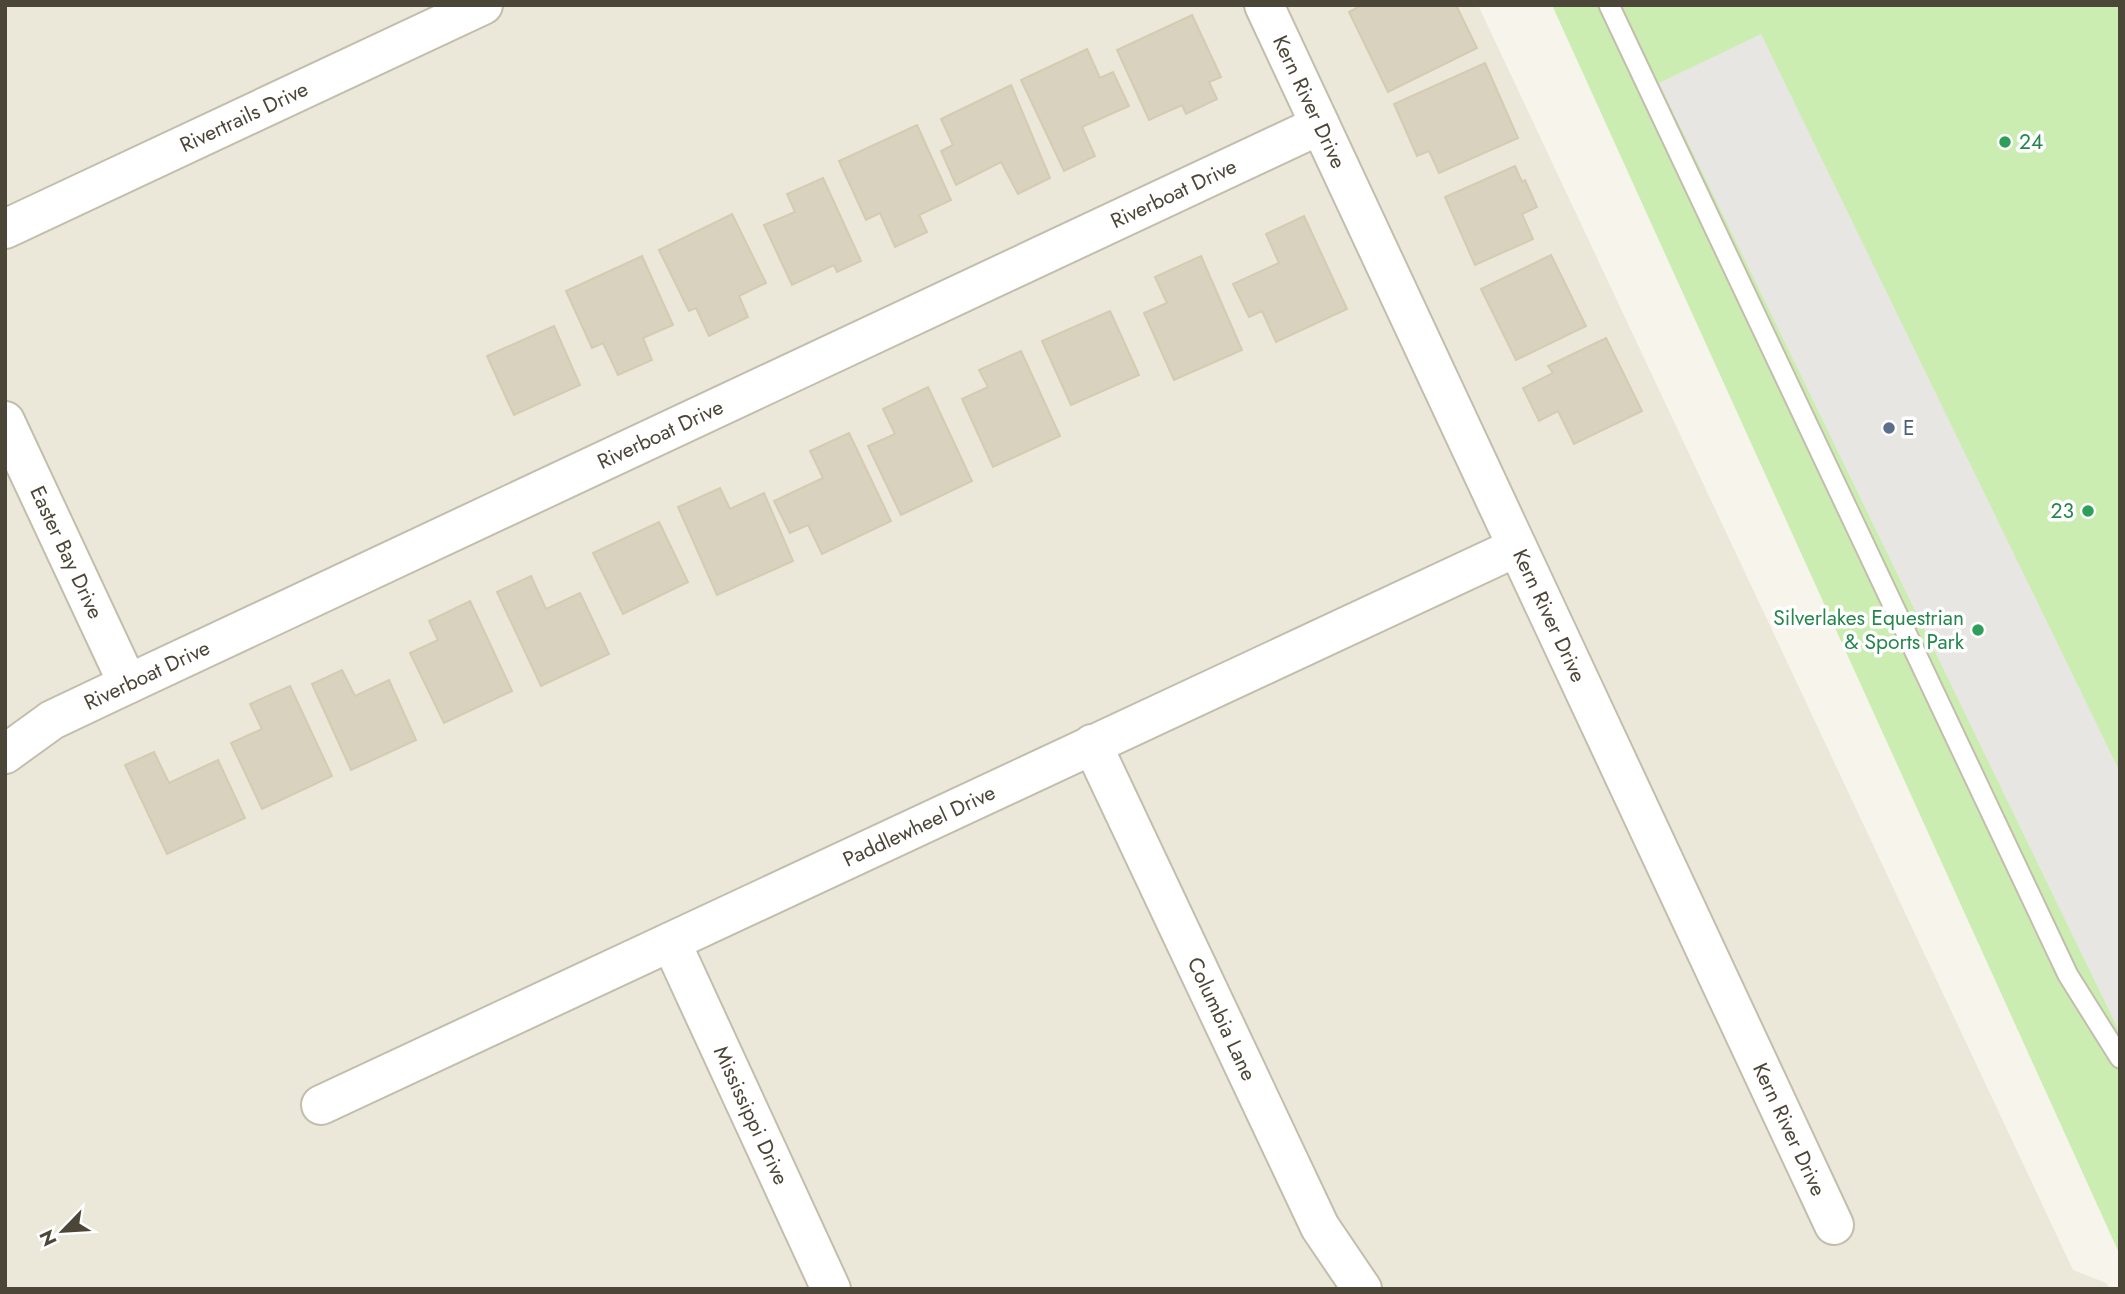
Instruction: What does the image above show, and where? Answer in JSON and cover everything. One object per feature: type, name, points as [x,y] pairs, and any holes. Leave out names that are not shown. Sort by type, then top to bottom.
[{"type":"street","name":"Rivertrails Drive","points":[[5,229],[483,5]]},
{"type":"street","name":"Kern River Drive","points":[[1264,5],[1834,1225]]},
{"type":"street","name":"Riverboat Drive","points":[[5,754],[52,720],[1320,125]]},
{"type":"street","name":"Easter Bay Drive","points":[[5,421],[128,684]]},
{"type":"street","name":"Paddlewheel Drive","points":[[321,1105],[1517,547]]},
{"type":"street","name":"Columbia Lane","points":[[1092,744],[1320,1227],[1362,1289]]},
{"type":"street","name":"Mississippi Drive","points":[[671,942],[831,1289]]},
{"type":"lane","points":[[1609,5],[2067,975],[2120,1058]]},
{"type":"shaded area","points":[[5,5],[1478,5],[2073,1270],[2106,1283],[2110,1289],[5,1289]]},
{"type":"shaded area","name":"E","points":[[1761,34],[2120,772],[2120,1033],[1659,83]]},
{"type":"green space","name":"Silverlakes Equestrian & Sports Park","points":[[1552,5],[2120,5],[2120,1255]]},
{"type":"building","points":[[1362,5],[1456,5],[1477,48],[1388,92],[1349,12]]},
{"type":"building","points":[[1192,15],[1221,77],[1209,82],[1217,99],[1186,114],[1182,105],[1149,120],[1117,50]]},
{"type":"building","points":[[1087,49],[1100,78],[1113,72],[1129,106],[1082,127],[1095,156],[1064,171],[1021,80]]},
{"type":"building","points":[[1485,63],[1518,138],[1439,173],[1429,151],[1417,156],[1394,104]]},
{"type":"building","points":[[1011,85],[1050,178],[1018,194],[1001,162],[956,185],[941,151],[953,145],[941,119]]},
{"type":"building","points":[[917,125],[951,200],[919,215],[927,232],[895,247],[880,213],[866,220],[839,161]]},
{"type":"building","points":[[1515,166],[1522,182],[1525,180],[1537,207],[1522,214],[1533,239],[1475,265],[1445,197]]},
{"type":"building","points":[[823,178],[861,261],[837,272],[834,265],[792,285],[764,225],[795,212],[787,194]]},
{"type":"building","points":[[732,214],[766,283],[739,296],[748,317],[709,336],[696,308],[689,311],[659,250]]},
{"type":"building","points":[[1304,216],[1347,309],[1276,342],[1262,311],[1249,317],[1233,284],[1279,263],[1266,234]]},
{"type":"building","points":[[1551,255],[1586,326],[1516,360],[1481,289]]},
{"type":"building","points":[[642,256],[673,325],[643,338],[652,360],[618,375],[603,343],[592,348],[566,291]]},
{"type":"building","points":[[1201,256],[1242,350],[1174,380],[1144,313],[1167,303],[1155,277]]},
{"type":"building","points":[[1110,311],[1139,375],[1071,405],[1042,341]]},
{"type":"building","points":[[554,326],[580,385],[514,415],[487,356]]},
{"type":"building","points":[[1606,338],[1642,411],[1574,444],[1558,411],[1539,421],[1523,388],[1553,373],[1548,366]]},
{"type":"building","points":[[1021,351],[1060,436],[993,467],[962,399],[988,387],[979,370]]},
{"type":"building","points":[[928,387],[972,481],[901,515],[868,446],[895,434],[883,409]]},
{"type":"building","points":[[849,433],[891,521],[822,554],[808,525],[790,533],[774,501],[823,478],[810,451]]},
{"type":"building","points":[[720,488],[730,509],[764,493],[793,561],[717,595],[678,507]]},
{"type":"building","points":[[659,522],[688,582],[623,614],[593,553]]},
{"type":"building","points":[[531,576],[546,609],[580,593],[609,654],[541,686],[497,592]]},
{"type":"building","points":[[470,601],[512,691],[444,723],[410,653],[438,640],[429,621]]},
{"type":"building","points":[[342,670],[355,696],[389,680],[416,740],[351,770],[312,684]]},
{"type":"building","points":[[290,686],[332,776],[262,809],[231,743],[262,729],[250,704]]},
{"type":"building","points":[[154,752],[169,783],[218,760],[245,818],[167,854],[125,765]]},
{"type":"place","name":"24","points":[[2005,142]]},
{"type":"place","name":"E","points":[[1889,428]]},
{"type":"place","name":"23","points":[[2088,511]]},
{"type":"place","name":"Silverlakes Equestrian & Sports Park","points":[[1978,630]]}]
